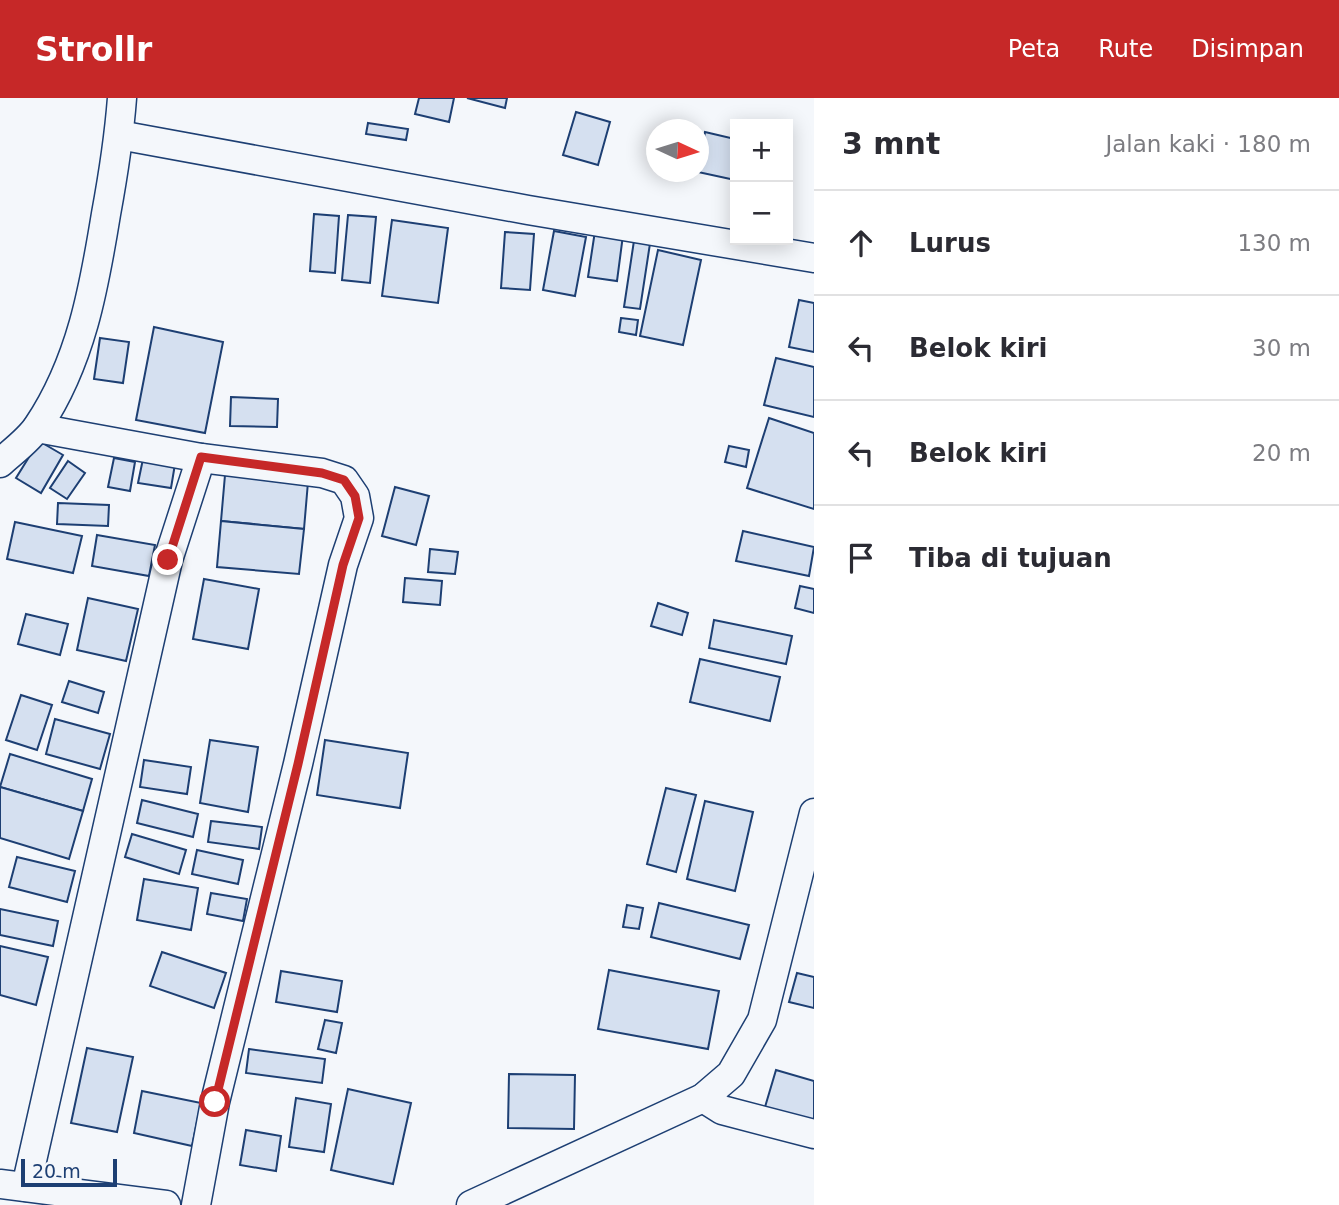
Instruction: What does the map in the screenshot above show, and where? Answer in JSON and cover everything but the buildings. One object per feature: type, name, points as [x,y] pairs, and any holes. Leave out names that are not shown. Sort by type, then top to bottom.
[{"type":"street","points":[[0,463],[37,428],[70,368],[87,315],[100,251],[119,135],[122,98]]},
{"type":"street","points":[[119,135],[554,215],[814,258]]},
{"type":"street","points":[[37,428],[201,457],[322,473],[344,480],[355,496],[359,518],[343,565],[295,777],[215,1102],[196,1205]]},
{"type":"street","points":[[166,1205],[13,1186],[168,560],[201,457]]},
{"type":"street","points":[[471,1205],[703,1098],[731,1074],[762,1020],[814,813]]},
{"type":"street","points":[[703,1098],[722,1110],[814,1134]]},
{"type":"route","points":[[168,560],[201,457],[322,473],[344,480],[355,496],[359,518],[343,565],[298,764],[215,1102]]}]
